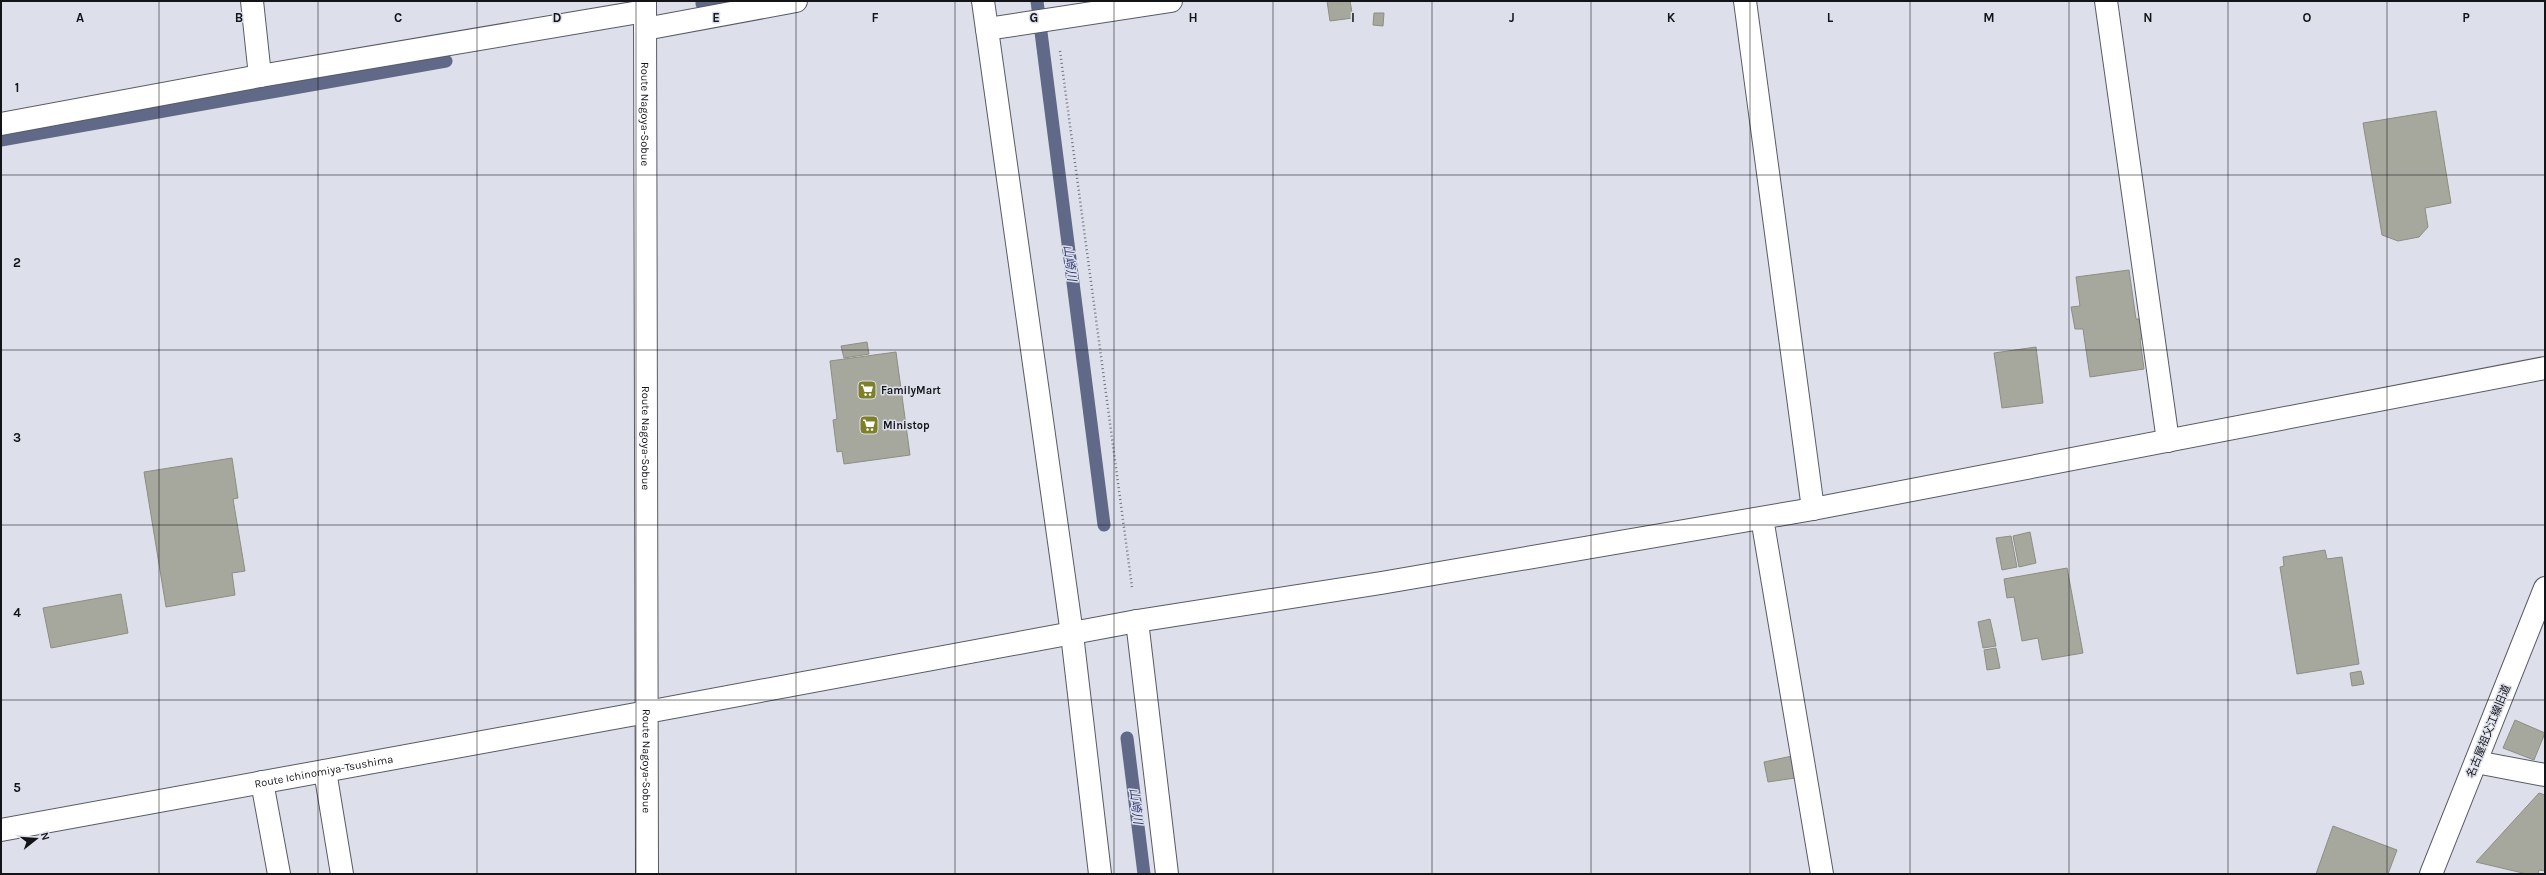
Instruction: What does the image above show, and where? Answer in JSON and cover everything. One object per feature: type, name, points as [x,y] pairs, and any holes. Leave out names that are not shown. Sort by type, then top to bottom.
[{"type":"street","points":[[252,1],[260,76]]},
{"type":"street","points":[[1,124],[260,76],[645,13],[796,1]]},
{"type":"street","points":[[983,1],[1072,634],[1100,874]]},
{"type":"street","points":[[987,29],[1065,14],[1171,1]]},
{"type":"street","points":[[1744,1],[1813,508]]},
{"type":"street","points":[[2106,1],[2168,440]]},
{"type":"street","name":"Route Nagoya-Sobue","points":[[645,13],[647,874]]},
{"type":"street","name":"Route Ichinomiya-Tsushima","points":[[1,830],[1137,621],[1762,518],[2545,368]]},
{"type":"street","points":[[1762,518],[1822,874]]},
{"type":"street","name":"名古屋祖父江線旧道","points":[[2431,874],[2545,588]]},
{"type":"street","points":[[1137,621],[1167,874]]},
{"type":"street","points":[[2476,762],[2545,775]]},
{"type":"street","points":[[325,771],[342,874]]},
{"type":"street","points":[[262,782],[279,874]]},
{"type":"path","points":[[1065,14],[1137,621]]},
{"type":"building","points":[[1327,1],[1350,1],[1353,18],[1330,21]]},
{"type":"building","points":[[1374,13],[1384,13],[1383,26],[1373,25]]},
{"type":"building","points":[[2436,111],[2451,203],[2425,208],[2428,227],[2419,237],[2398,241],[2382,235],[2363,123]]},
{"type":"building","points":[[2129,270],[2136,319],[2141,319],[2145,339],[2140,339],[2144,369],[2090,377],[2083,329],[2075,329],[2071,307],[2080,306],[2076,277]]},
{"type":"building","points":[[867,342],[869,354],[844,358],[841,346]]},
{"type":"building","points":[[2036,347],[2043,403],[2002,408],[1994,353]]},
{"type":"building","name":"FamilyMart","points":[[896,352],[910,455],[844,464],[842,451],[837,452],[833,420],[837,419],[830,361]]},
{"type":"building","points":[[232,458],[238,498],[233,499],[245,571],[232,573],[235,595],[166,607],[144,472]]},
{"type":"building","points":[[2030,532],[2036,563],[2019,567],[2013,536]]},
{"type":"building","points":[[2011,536],[2017,567],[2002,570],[1996,538]]},
{"type":"building","points":[[2325,550],[2327,559],[2342,557],[2359,664],[2297,674],[2280,567],[2284,566],[2283,557]]},
{"type":"building","points":[[2067,568],[2083,653],[2042,660],[2038,638],[2022,641],[2014,597],[2007,598],[2004,579]]},
{"type":"building","points":[[121,594],[128,633],[51,648],[43,608]]},
{"type":"building","points":[[1990,619],[1996,646],[1983,648],[1978,622]]},
{"type":"building","points":[[1996,648],[2000,668],[1987,670],[1984,650]]},
{"type":"building","points":[[2361,671],[2364,684],[2352,686],[2350,673]]},
{"type":"building","points":[[2515,720],[2545,733],[2534,760],[2503,748]]},
{"type":"building","points":[[1792,756],[1795,778],[1768,782],[1764,762]]},
{"type":"building","points":[[2539,793],[2545,795],[2545,871],[2539,870],[2538,874],[2527,874],[2476,862]]},
{"type":"building","points":[[2333,826],[2397,850],[2388,874],[2316,874]]},
{"type":"waterway","points":[[702,1],[702,4],[720,1]]},
{"type":"waterway","name":"山崎川","points":[[1037,1],[1104,525]]},
{"type":"waterway","points":[[1,140],[446,61]]},
{"type":"waterway","name":"山崎川","points":[[1127,738],[1144,874]]},
{"type":"place","name":"FamilyMart","points":[[867,390]]},
{"type":"place","name":"Ministop","points":[[869,425]]}]
